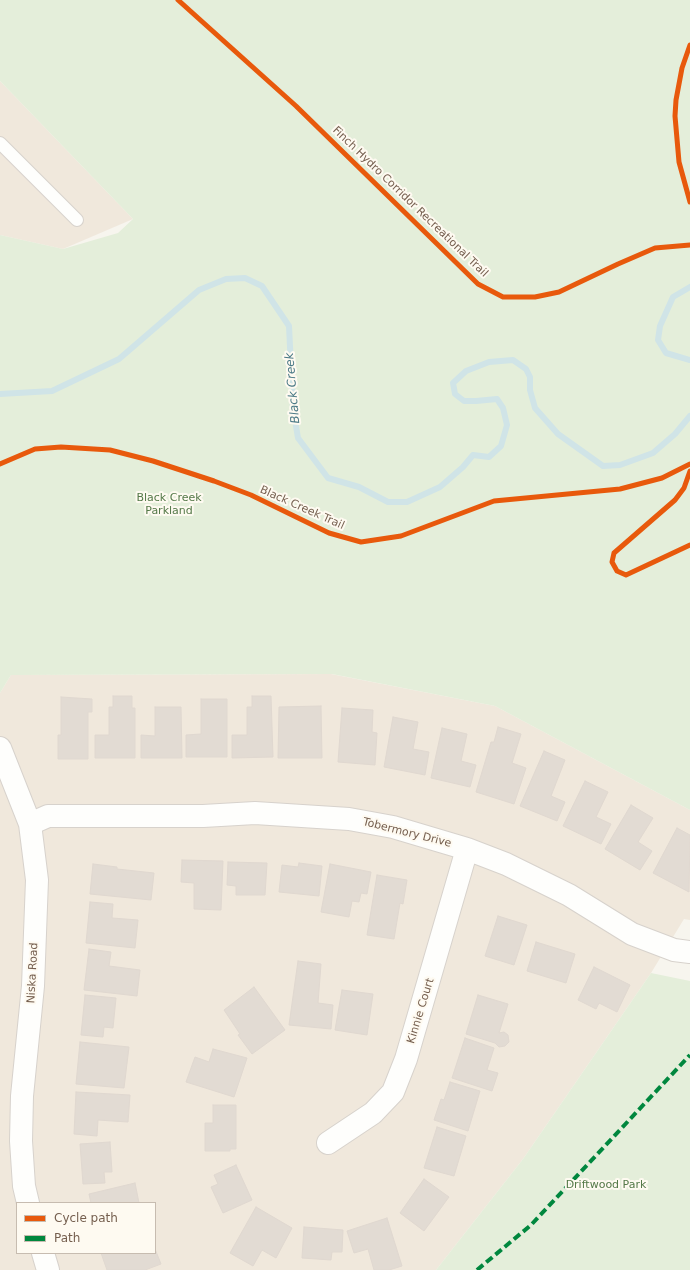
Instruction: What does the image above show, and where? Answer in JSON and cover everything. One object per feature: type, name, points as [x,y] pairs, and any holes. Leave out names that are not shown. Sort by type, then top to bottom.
[{"type":"street","name":"Niska Road","points":[[0,748],[30,824],[36,888],[33,986],[22,1096],[21,1141],[24,1186],[28,1202]]},
{"type":"street","name":"Tobermory Drive","points":[[30,824],[48,816],[202,816],[255,813],[348,819],[407,830],[468,849],[506,864],[563,891],[632,934],[674,950],[690,952]]},
{"type":"street","name":"Kinnie Court","points":[[328,1142],[373,1113],[394,1092],[416,1028],[468,849]]},
{"type":"street","points":[[43,1254],[48,1270]]},
{"type":"lane","points":[[0,143],[77,220]]},
{"type":"shaded area","points":[[0,81],[133,219],[63,249],[0,235]]},
{"type":"shaded area","points":[[331,674],[495,706],[690,810],[690,920],[684,919],[651,973],[523,1159],[436,1270],[0,1270],[0,693],[11,675]]},
{"type":"green space","name":"Black Creek Parkland","points":[[0,0],[690,0],[690,810],[495,706],[332,674],[11,675],[0,693],[0,235],[63,249],[118,233],[133,219],[0,81]]},
{"type":"green space","name":"Driftwood Park","points":[[651,973],[690,981],[690,1270],[436,1270],[523,1159]]},
{"type":"building","points":[[113,696],[132,696],[132,708],[135,708],[135,758],[95,758],[95,735],[109,735],[109,707],[113,707]]},
{"type":"building","points":[[252,696],[271,696],[273,757],[232,758],[232,735],[247,735],[247,707],[252,707]]},
{"type":"building","points":[[61,697],[92,699],[92,712],[88,712],[88,759],[58,759],[58,735],[61,735]]},
{"type":"building","points":[[201,699],[227,699],[227,757],[186,757],[186,735],[201,734]]},
{"type":"building","points":[[321,706],[322,758],[278,758],[279,707]]},
{"type":"building","points":[[155,707],[181,707],[182,758],[141,758],[141,735],[155,736]]},
{"type":"building","points":[[342,708],[373,710],[372,732],[377,733],[375,765],[338,762]]},
{"type":"building","points":[[393,717],[418,722],[413,749],[429,752],[425,775],[384,767]]},
{"type":"building","points":[[498,727],[521,734],[512,763],[526,768],[514,804],[476,792],[491,742],[494,742]]},
{"type":"building","points":[[442,728],[467,734],[461,761],[476,765],[470,787],[431,778]]},
{"type":"building","points":[[544,751],[565,760],[551,796],[565,802],[557,821],[520,806]]},
{"type":"building","points":[[585,781],[608,792],[596,817],[611,824],[601,844],[563,826]]},
{"type":"building","points":[[631,805],[653,818],[638,842],[652,851],[640,870],[605,849]]},
{"type":"building","points":[[677,828],[690,835],[689,892],[653,873]]},
{"type":"building","points":[[182,860],[223,861],[221,910],[194,909],[194,883],[181,882]]},
{"type":"building","points":[[228,862],[267,863],[265,895],[236,895],[236,886],[227,885]]},
{"type":"building","points":[[299,863],[322,866],[319,896],[279,892],[282,865],[298,867]]},
{"type":"building","points":[[93,864],[117,867],[117,869],[154,873],[151,900],[90,894]]},
{"type":"building","points":[[330,864],[371,872],[367,894],[361,893],[359,902],[352,901],[349,917],[321,912]]},
{"type":"building","points":[[377,875],[407,880],[403,904],[400,903],[394,939],[367,935]]},
{"type":"building","points":[[90,902],[113,904],[112,918],[138,920],[135,948],[86,943]]},
{"type":"building","points":[[498,916],[527,925],[514,965],[485,956]]},
{"type":"building","points":[[536,942],[575,954],[566,983],[527,971]]},
{"type":"building","points":[[89,949],[111,952],[109,966],[140,970],[137,996],[84,990]]},
{"type":"building","points":[[298,961],[321,964],[318,1003],[333,1005],[331,1029],[289,1025]]},
{"type":"building","points":[[594,967],[630,985],[617,1012],[599,1003],[596,1009],[578,1000]]},
{"type":"building","points":[[254,987],[285,1030],[252,1054],[238,1035],[240,1034],[224,1010]]},
{"type":"building","points":[[342,990],[373,994],[367,1035],[335,1030]]},
{"type":"building","points":[[85,995],[116,998],[113,1028],[104,1027],[103,1037],[81,1035]]},
{"type":"building","points":[[478,995],[508,1004],[499,1033],[504,1032],[508,1035],[509,1042],[505,1046],[499,1047],[495,1043],[466,1034]]},
{"type":"building","points":[[465,1038],[494,1048],[487,1070],[498,1073],[492,1091],[452,1078]]},
{"type":"building","points":[[80,1042],[129,1047],[124,1088],[76,1084]]},
{"type":"building","points":[[213,1049],[247,1058],[234,1097],[186,1082],[195,1057],[209,1062]]},
{"type":"building","points":[[450,1082],[480,1091],[468,1131],[434,1120],[441,1099],[444,1100]]},
{"type":"building","points":[[76,1092],[130,1095],[128,1122],[98,1120],[97,1136],[74,1134]]},
{"type":"building","points":[[213,1105],[236,1105],[236,1149],[230,1149],[230,1151],[205,1151],[205,1123],[213,1123]]},
{"type":"building","points":[[437,1127],[466,1136],[454,1176],[424,1168]]},
{"type":"building","points":[[110,1142],[112,1172],[104,1172],[105,1183],[83,1184],[80,1144]]},
{"type":"building","points":[[236,1165],[252,1200],[223,1213],[211,1187],[218,1184],[214,1175]]},
{"type":"building","points":[[424,1179],[449,1197],[424,1231],[400,1213]]},
{"type":"building","points":[[135,1183],[139,1202],[91,1202],[89,1194]]},
{"type":"building","points":[[256,1207],[292,1228],[276,1258],[262,1250],[253,1266],[230,1253]]},
{"type":"building","points":[[387,1218],[402,1266],[389,1270],[374,1270],[368,1249],[354,1253],[347,1231]]},
{"type":"building","points":[[304,1227],[343,1230],[342,1252],[332,1252],[331,1260],[302,1258]]},
{"type":"building","points":[[156,1252],[161,1264],[145,1270],[107,1270],[101,1254],[156,1254]]},
{"type":"waterway","name":"Black Creek","points":[[0,394],[52,391],[119,359],[199,290],[226,279],[245,278],[262,286],[289,326],[293,408],[298,438],[328,478],[359,487],[388,502],[407,502],[440,487],[463,467],[473,455],[489,457],[501,446],[507,425],[503,408],[497,399],[464,401],[455,394],[453,383],[466,371],[489,362],[513,360],[526,369],[530,377],[530,390],[535,408],[558,434],[603,466],[620,465],[653,453],[675,434],[690,416]]},
{"type":"waterway","name":"Black Creek","points":[[690,287],[673,297],[660,326],[658,340],[666,353],[690,360]]},
{"type":"marked path","points":[[477,1270],[531,1225],[690,1055]]},
{"type":"cycle path","name":"Finch Hydro Corridor Recreational Trail","points":[[178,0],[296,106],[478,284],[503,297],[535,297],[559,292],[655,248],[690,245]]},
{"type":"cycle path","points":[[690,45],[682,68],[676,100],[675,116],[679,162],[690,202]]},
{"type":"cycle path","name":"Black Creek Trail","points":[[0,464],[35,449],[61,447],[110,450],[153,461],[214,481],[251,495],[329,533],[361,542],[401,536],[494,501],[620,489],[662,478],[690,464]]},
{"type":"cycle path","points":[[690,471],[684,488],[675,500],[614,553],[612,562],[617,571],[626,575],[690,545]]}]
